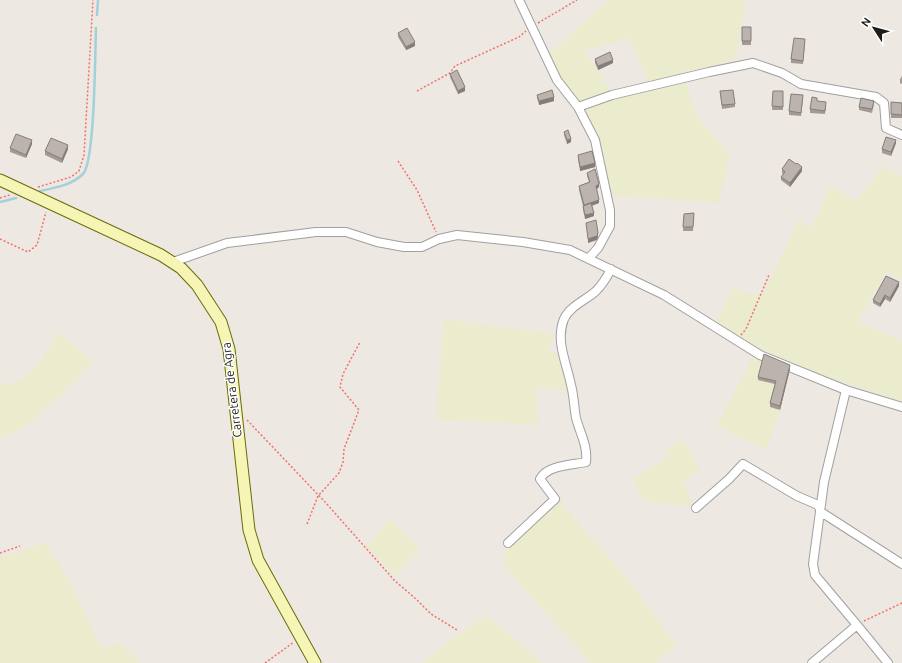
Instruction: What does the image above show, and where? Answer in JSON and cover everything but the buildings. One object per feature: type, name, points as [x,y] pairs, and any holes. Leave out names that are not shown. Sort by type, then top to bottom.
[{"type":"street","points":[[519,0],[557,80],[578,107],[595,140],[610,210],[610,226],[598,248],[589,258]]},
{"type":"street","points":[[578,107],[620,94],[709,72],[753,63],[782,73],[801,84],[876,96],[884,103],[886,128],[902,135]]},
{"type":"street","name":"Carretera de Agra","points":[[0,180],[173,262],[188,274],[197,285],[221,322],[226,335],[229,350],[249,530],[258,560],[315,663]]},
{"type":"street","points":[[173,262],[227,243],[316,232],[346,232],[404,248],[422,246],[439,239],[457,235],[523,242],[570,250],[664,295],[760,355],[846,390],[902,406]]},
{"type":"street","points":[[508,543],[555,499],[542,484],[540,478],[542,474],[558,468],[586,462],[588,453],[576,419],[571,384],[562,350],[561,334],[564,319],[571,310],[595,292],[607,278],[611,269]]},
{"type":"street","points":[[846,390],[842,412],[829,459],[813,564],[815,575],[888,663]]},
{"type":"street","points":[[696,508],[729,479],[743,464],[797,496],[818,505],[821,512],[902,564]]},
{"type":"street","points":[[812,663],[857,625]]},
{"type":"path","points":[[25,191],[71,177],[79,171],[84,155],[93,0]]},
{"type":"path","points":[[417,91],[450,73],[455,66],[519,37],[531,27],[577,0]]},
{"type":"path","points":[[398,161],[417,190],[439,239]]},
{"type":"path","points":[[0,239],[28,252],[36,245],[49,203]]},
{"type":"path","points":[[731,337],[738,338],[746,329],[769,275]]},
{"type":"path","points":[[307,524],[318,496],[339,472],[343,462],[344,449],[359,410],[340,387],[343,374],[360,342]]},
{"type":"path","points":[[246,419],[395,581],[431,614],[457,630]]},
{"type":"path","points":[[0,553],[20,546]]},
{"type":"path","points":[[857,625],[902,603]]},
{"type":"path","points":[[265,663],[300,638]]},
{"type":"green space","points":[[608,0],[746,0],[736,59],[649,82],[628,38],[585,51],[611,92],[579,103],[561,83],[550,53]]},
{"type":"green space","points":[[686,82],[696,115],[729,153],[719,203],[609,195],[603,149],[586,111],[600,103]]},
{"type":"green space","points":[[883,167],[902,176],[902,279],[887,272],[858,321],[902,341],[902,402],[799,367],[742,340],[717,321],[732,289],[760,296],[772,276],[798,220],[811,228],[830,187],[857,200]]},
{"type":"green space","points":[[444,319],[554,334],[549,351],[560,354],[567,390],[537,389],[538,425],[436,419]]},
{"type":"green space","points":[[58,332],[93,362],[65,391],[25,427],[0,438],[0,386],[23,380],[41,361]]},
{"type":"green space","points":[[754,354],[764,358],[776,385],[770,407],[780,410],[773,433],[765,450],[717,426]]},
{"type":"green space","points":[[683,439],[700,469],[684,483],[693,507],[645,501],[633,479],[667,457],[666,449]]},
{"type":"green space","points":[[555,497],[623,573],[676,645],[656,663],[591,663],[503,566],[509,540]]},
{"type":"green space","points":[[390,519],[420,549],[396,576],[366,546]]},
{"type":"green space","points":[[46,542],[74,588],[101,648],[121,644],[141,663],[0,663],[0,558]]},
{"type":"green space","points":[[487,615],[543,663],[423,663],[445,644]]},
{"type":"waterway","points":[[97,15],[98,0]]},
{"type":"waterway","points":[[40,191],[63,186],[74,181],[83,174],[87,165],[92,129],[96,28]]},
{"type":"waterway","points":[[0,202],[16,198]]}]
